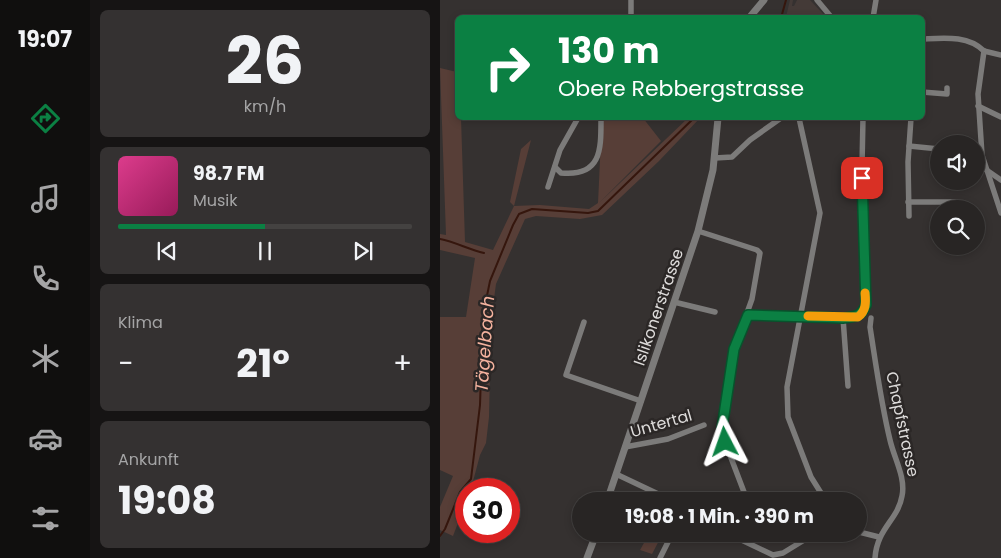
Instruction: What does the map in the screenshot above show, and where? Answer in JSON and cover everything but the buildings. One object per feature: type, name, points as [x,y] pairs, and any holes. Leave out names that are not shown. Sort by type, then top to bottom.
[{"type":"street","points":[[631,0],[631,15]]},
{"type":"street","points":[[752,15],[764,0]]},
{"type":"street","points":[[817,0],[830,15]]},
{"type":"street","points":[[874,15],[876,0]]},
{"type":"street","points":[[925,39],[967,40],[976,43],[984,51],[1001,55]]},
{"type":"street","points":[[984,51],[978,106],[986,169],[1001,213]]},
{"type":"street","points":[[925,92],[947,94],[947,88]]},
{"type":"street","points":[[978,106],[1001,117]]},
{"type":"street","points":[[548,187],[560,150],[577,120]]},
{"type":"street","points":[[555,167],[561,174],[573,174],[591,166],[601,150],[601,120]]},
{"type":"street","name":"Islikonerstrasse","points":[[610,492],[698,231],[715,158],[718,120]]},
{"type":"street","points":[[715,158],[732,157],[750,140],[778,120]]},
{"type":"street","points":[[799,120],[820,214],[787,387],[788,418],[811,477],[820,492]]},
{"type":"street","points":[[748,315],[802,315],[843,318],[858,317],[863,314],[866,305],[861,214],[863,120]]},
{"type":"street","points":[[909,216],[908,146],[911,120]]},
{"type":"street","points":[[908,146],[930,148]]},
{"type":"street","points":[[986,169],[1001,180]]},
{"type":"street","points":[[908,202],[930,202]]},
{"type":"street","points":[[698,231],[757,250],[760,253],[748,315],[734,349],[722,428],[725,442],[744,492]]},
{"type":"street","points":[[674,302],[715,312]]},
{"type":"street","points":[[843,318],[848,386]]},
{"type":"street","name":"Chapfstrasse","points":[[871,318],[870,327],[890,441],[901,477],[903,495],[898,508],[879,537],[875,558]]},
{"type":"street","points":[[584,322],[566,375],[641,401]]},
{"type":"street","name":"Untertal","points":[[625,448],[668,439],[704,426]]},
{"type":"street","points":[[616,474],[654,492]]},
{"type":"street","points":[[867,534],[879,537]]},
{"type":"street","points":[[587,558],[593,542]]},
{"type":"street","points":[[660,558],[668,542]]},
{"type":"street","points":[[747,542],[773,554],[783,553],[801,542]]},
{"type":"shaded area","points":[[790,0],[793,0],[792,6],[794,6],[797,0],[810,0],[824,15],[786,15]]},
{"type":"shaded area","points":[[440,68],[455,72],[455,120],[461,120],[465,242],[493,250],[514,206],[540,205],[589,209],[598,203],[602,120],[645,120],[661,141],[599,203],[686,120],[698,120],[659,161],[602,215],[580,219],[536,216],[525,219],[496,284],[491,321],[489,417],[486,443],[480,455],[474,478],[455,478],[455,531],[453,536],[440,530],[440,507],[453,476],[440,470],[440,317],[466,317],[475,258],[440,250],[440,234],[446,235]]},
{"type":"shaded area","points":[[531,140],[514,206],[510,202],[521,149]]},
{"type":"shaded area","points":[[644,542],[658,542],[652,554],[640,550]]},
{"type":"waterway","name":"Tägelbach","points":[[782,15],[786,0]]},
{"type":"waterway","name":"Tägelbach","points":[[440,536],[445,529],[460,492],[471,479],[480,405],[483,315],[490,281],[519,214],[532,209],[588,213],[598,211],[692,120]]},
{"type":"waterway","points":[[440,239],[484,253]]},
{"type":"slow traffic","points":[[808,316],[858,317],[863,314],[866,305],[865,293]]},
{"type":"route","points":[[725,442],[722,428],[734,349],[748,315],[802,315],[843,318],[858,317],[863,314],[866,305],[861,214],[862,178]]}]
